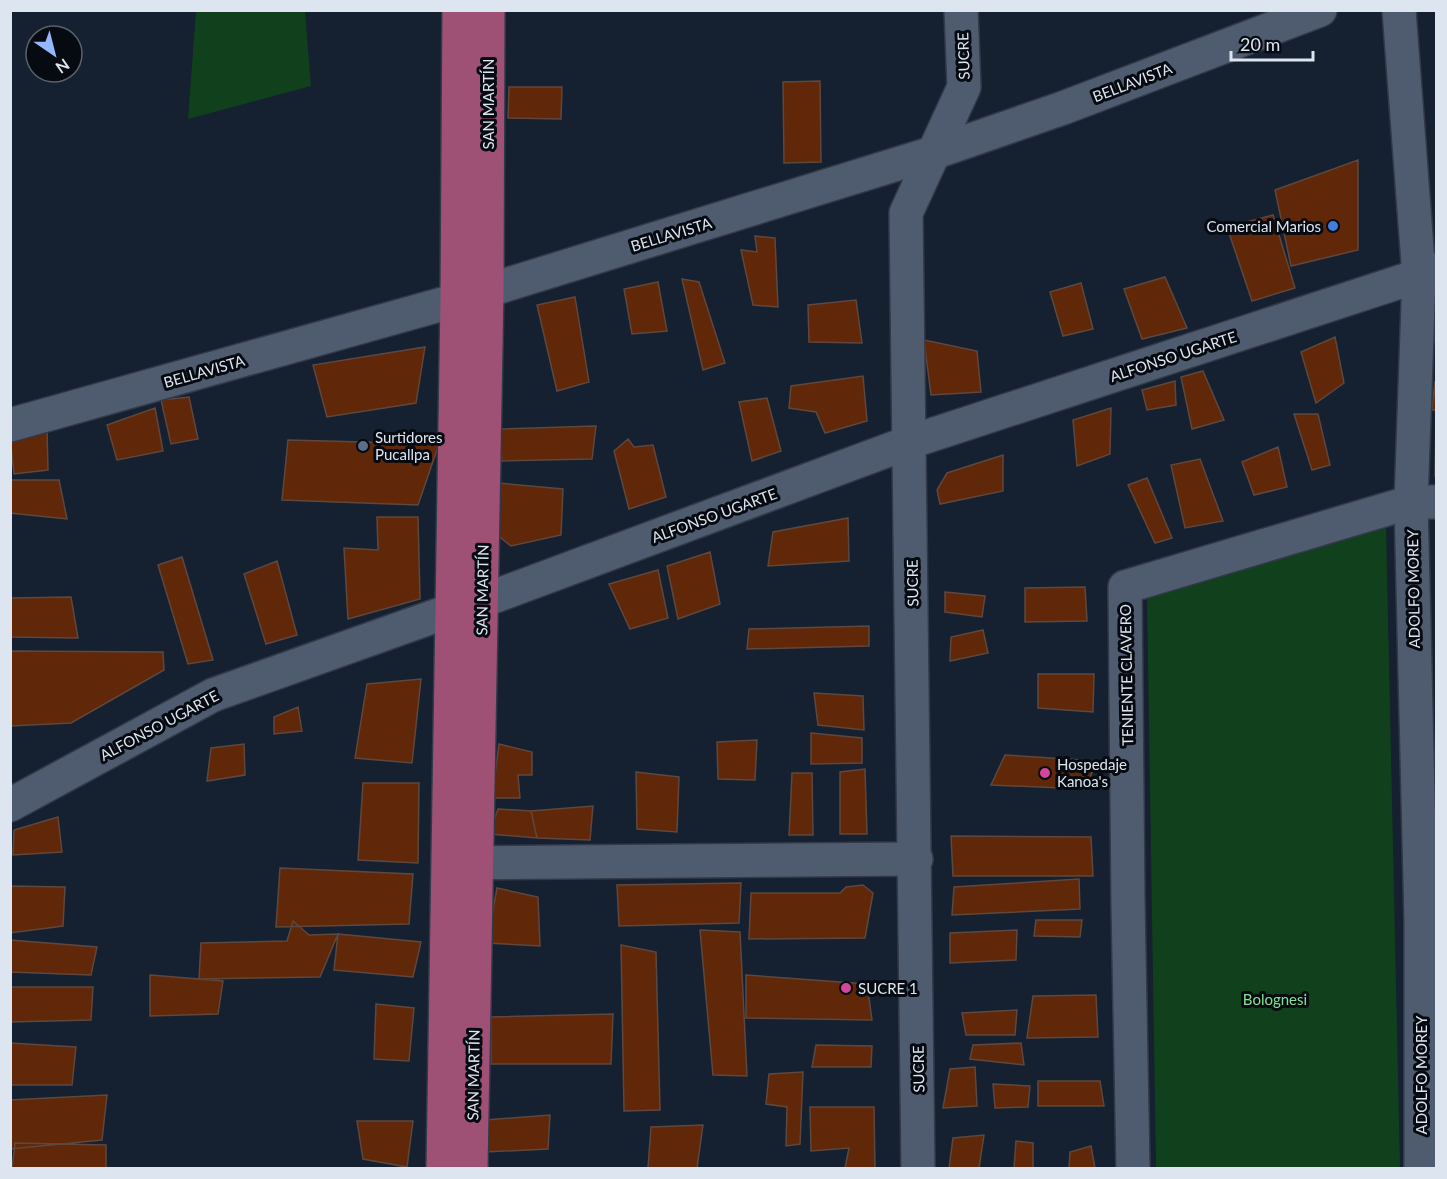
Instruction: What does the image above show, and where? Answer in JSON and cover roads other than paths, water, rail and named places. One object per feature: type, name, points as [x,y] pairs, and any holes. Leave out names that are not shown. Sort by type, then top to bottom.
[{"type":"main road","name":"SAN MARTÍN","points":[[459,10],[472,295]]},
{"type":"main road","name":"SAN MARTÍN","points":[[443,1168],[462,863],[472,295],[488,10]]},
{"type":"main road","name":"SAN MARTÍN","points":[[462,863],[471,1168]]},
{"type":"street","name":"SUCRE","points":[[918,1168],[916,859],[906,213],[936,152],[963,87],[962,10]]},
{"type":"street","name":"BELLAVISTA","points":[[10,425],[472,295],[936,152],[1063,108],[1320,10]]},
{"type":"street","name":"ADOLFO MOREY","points":[[1399,10],[1428,273],[1424,502],[1421,1168]]},
{"type":"street","name":"ALFONSO UGARTE","points":[[10,805],[213,694],[467,605],[910,442],[1428,273]]},
{"type":"street","name":"TENIENTE CLAVERO","points":[[1133,1168],[1125,587],[1424,502]]},
{"type":"street","points":[[462,863],[916,859]]},
{"type":"place","name":"Comercial Marios","points":[[1333,226]]},
{"type":"place","name":"Surtidores Pucallpa","points":[[363,446]]},
{"type":"place","name":"Hospedaje Kanoa's","points":[[1045,773]]},
{"type":"place","name":"SUCRE 1","points":[[846,988]]},
{"type":"park label","name":"Bolognesi","points":[[1275,999]]}]
